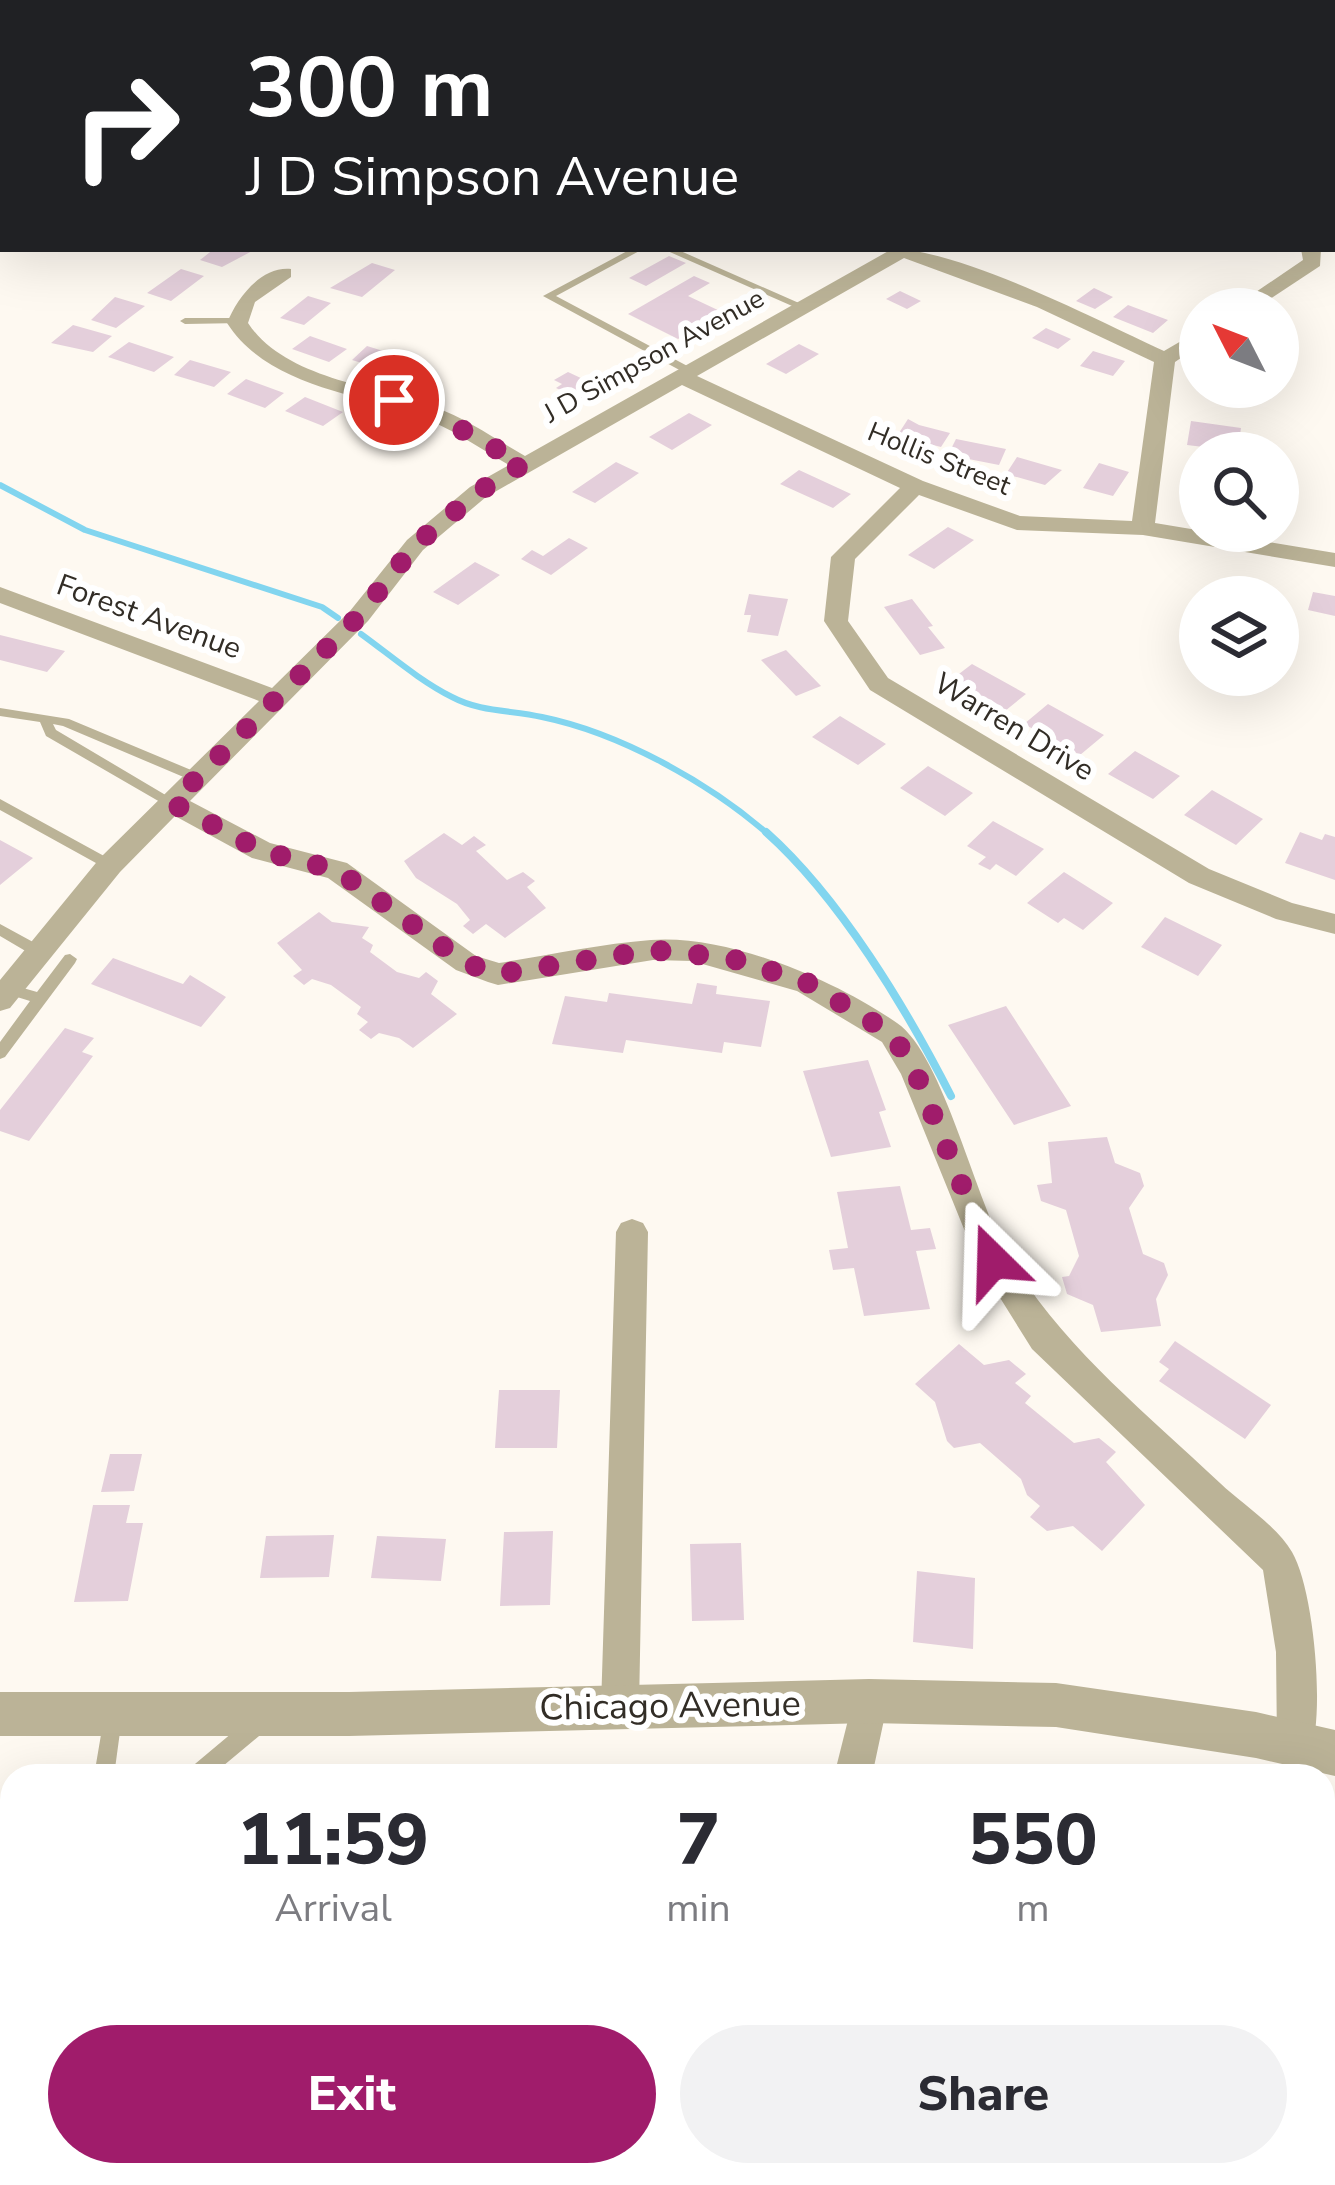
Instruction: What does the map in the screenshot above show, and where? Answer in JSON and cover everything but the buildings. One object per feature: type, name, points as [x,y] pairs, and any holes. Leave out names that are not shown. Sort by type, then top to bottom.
[{"type":"street","name":"J D Simpson Avenue","points":[[4,995],[110,865],[359,616],[415,545],[478,492],[900,252]]},
{"type":"street","points":[[909,252],[1043,303],[1165,359]]},
{"type":"street","points":[[1269,288],[1312,256]]},
{"type":"street","points":[[284,273],[254,289],[238,321],[247,345],[266,358],[432,413],[523,464]]},
{"type":"street","points":[[1143,529],[1165,359],[1179,350]]},
{"type":"street","name":"Hollis Street","points":[[684,374],[915,486],[1017,523],[1143,529],[1335,560]]},
{"type":"street","name":"Warren Drive","points":[[915,486],[843,557],[836,621],[879,684],[1199,876],[1286,912],[1335,924]]},
{"type":"street","name":"Forest Avenue","points":[[0,594],[277,699]]},
{"type":"street","points":[[172,803],[262,851],[337,870],[466,963],[498,974],[653,950],[692,951],[806,982],[892,1034],[915,1071],[993,1261],[1045,1339],[1278,1562],[1286,1586],[1297,1698],[1315,1749]]},
{"type":"street","points":[[620,1707],[632,1232]]},
{"type":"street","points":[[856,1764],[869,1701]]},
{"type":"street","name":"Chicago Avenue","points":[[0,1714],[267,1714],[869,1701],[1056,1705],[1315,1749]]},
{"type":"lane","points":[[632,252],[548,296],[684,374]]},
{"type":"lane","points":[[675,252],[803,307]]},
{"type":"lane","points":[[185,322],[238,321]]},
{"type":"lane","points":[[0,712],[46,723],[65,722],[198,778]]},
{"type":"lane","points":[[46,723],[51,733],[172,803]]},
{"type":"lane","points":[[0,804],[110,865]]},
{"type":"lane","points":[[0,929],[39,952]]},
{"type":"lane","points":[[0,1053],[70,959]]},
{"type":"lane","points":[[4,995],[40,998]]},
{"type":"lane","points":[[106,1764],[113,1714]]},
{"type":"lane","points":[[212,1764],[242,1742],[267,1714]]},
{"type":"waterway","points":[[0,485],[85,530],[322,607],[338,618]]},
{"type":"waterway","points":[[361,634],[428,683],[463,702],[572,725],[663,762],[769,835]]},
{"type":"waterway","points":[[766,832],[769,835]]},
{"type":"waterway","points":[[769,835],[845,921],[914,1027],[951,1096]]},
{"type":"route","points":[[394,400],[432,413],[523,464],[478,492],[415,545],[359,616],[172,803],[262,851],[337,870],[466,963],[498,974],[653,950],[692,951],[806,982],[892,1034],[915,1071],[993,1261]]}]
